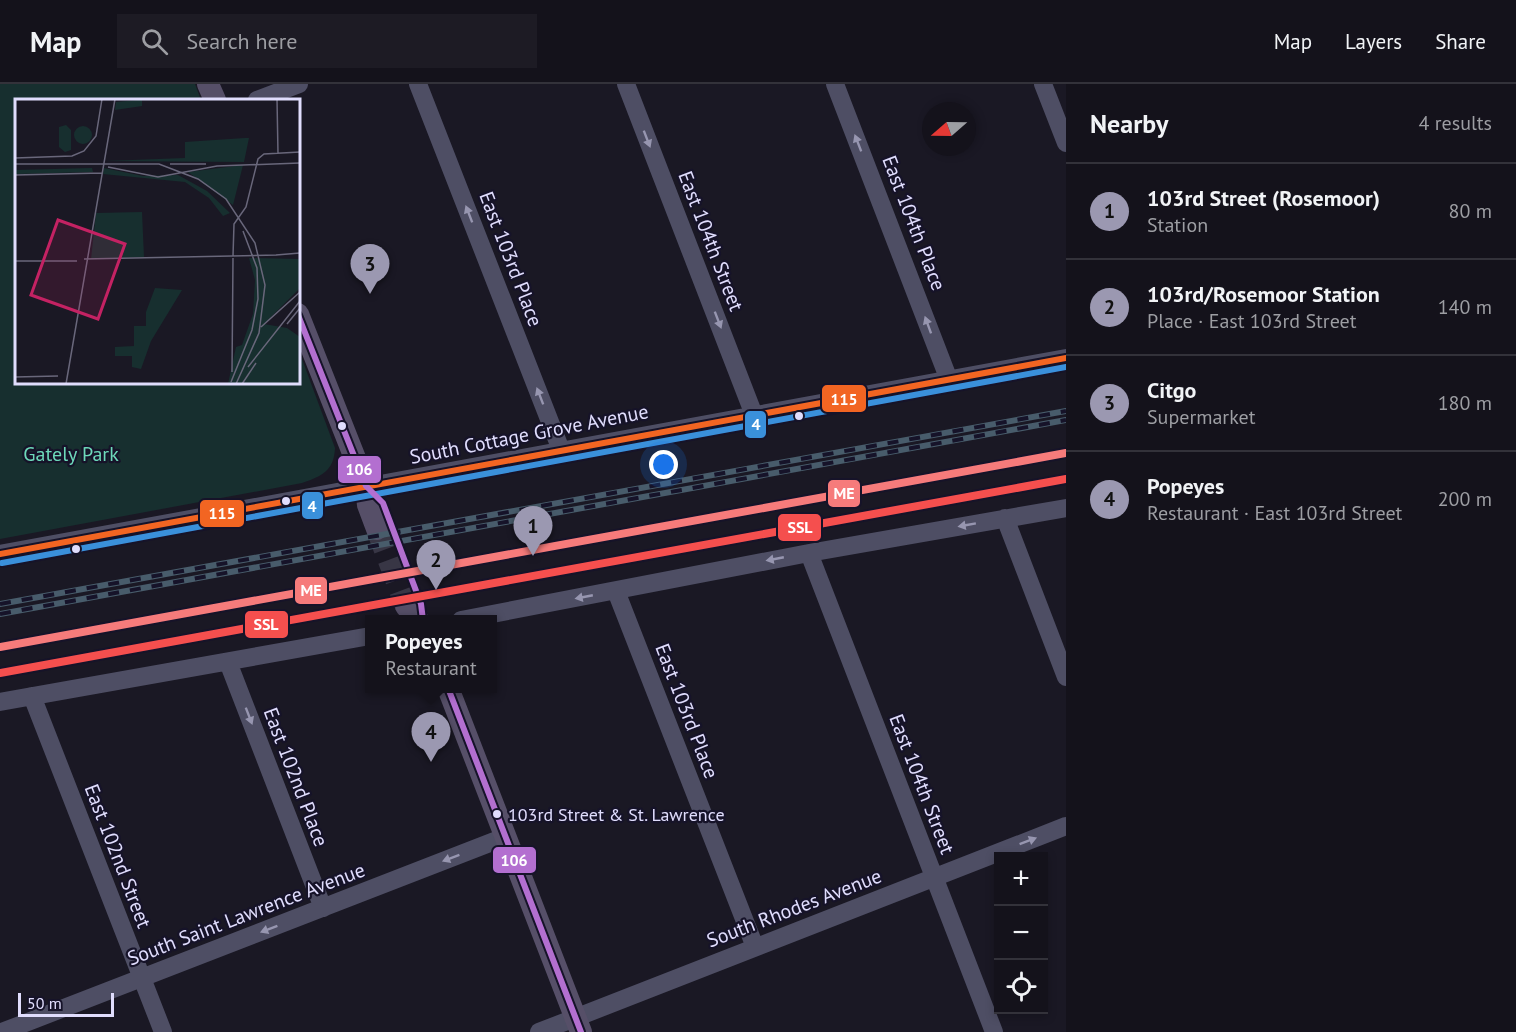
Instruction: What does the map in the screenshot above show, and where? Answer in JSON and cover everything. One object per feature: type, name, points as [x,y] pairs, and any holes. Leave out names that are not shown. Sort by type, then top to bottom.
[{"type":"main road","points":[[208,84],[215,99]]},
{"type":"main road","points":[[300,319],[366,486],[382,503],[385,528]]},
{"type":"main road","points":[[450,693],[578,1025]]},
{"type":"street","points":[[260,99],[299,84]]},
{"type":"street","name":"East 103rd Place","points":[[418,84],[561,450]]},
{"type":"street","name":"East 104th Street","points":[[626,84],[754,415]]},
{"type":"street","name":"East 104th Place","points":[[835,84],[949,380]]},
{"type":"street","points":[[1043,84],[1066,143]]},
{"type":"street","name":"South Cottage Grove Avenue","points":[[0,554],[1066,358]]},
{"type":"street","points":[[488,615],[808,553],[1066,508]]},
{"type":"street","points":[[1005,518],[1066,677]]},
{"type":"street","name":"East 104th Street","points":[[808,553],[994,1032]]},
{"type":"street","name":"East 103rd Place","points":[[616,591],[755,947]]},
{"type":"street","points":[[0,702],[365,637]]},
{"type":"street","name":"East 102nd Place","points":[[228,662],[323,908]]},
{"type":"street","name":"East 102nd Street","points":[[32,696],[163,1032]]},
{"type":"street","name":"South Rhodes Avenue","points":[[539,1032],[578,1025],[755,947],[1066,826]]},
{"type":"street","name":"South Saint Lawrence Avenue","points":[[2,1032],[505,837]]},
{"type":"green space","name":"Gately Park","points":[[0,84],[195,84],[201,99],[15,99],[15,384],[300,384],[300,354],[335,448],[332,462],[326,472],[302,483],[0,539]]},
{"type":"tunnel","points":[[377,529],[406,606]]},
{"type":"railway","points":[[0,604],[1066,411]]},
{"type":"railway","points":[[0,614],[1066,420]]},
{"type":"transit line","name":"106","points":[[300,320],[366,486],[383,503],[421,604],[422,615]]},
{"type":"transit line","name":"115","points":[[0,554],[1066,358]]},
{"type":"transit line","name":"4","points":[[2,563],[1066,367]]},
{"type":"transit line","name":"ME","points":[[0,647],[1066,453]]},
{"type":"transit line","name":"SSL","points":[[0,673],[1066,479]]},
{"type":"transit line","name":"106","points":[[450,693],[581,1032]]},
{"type":"place","name":"Citgo","points":[[370,294]]},
{"type":"place","name":"103rd Street (Rosemoor)","points":[[533,556]]},
{"type":"place","name":"103rd/Rosemoor Station","points":[[436,590]]},
{"type":"place","name":"Popeyes","points":[[431,762]]},
{"type":"place","name":"103rd Street & St. Lawrence","points":[[497,814]]}]
